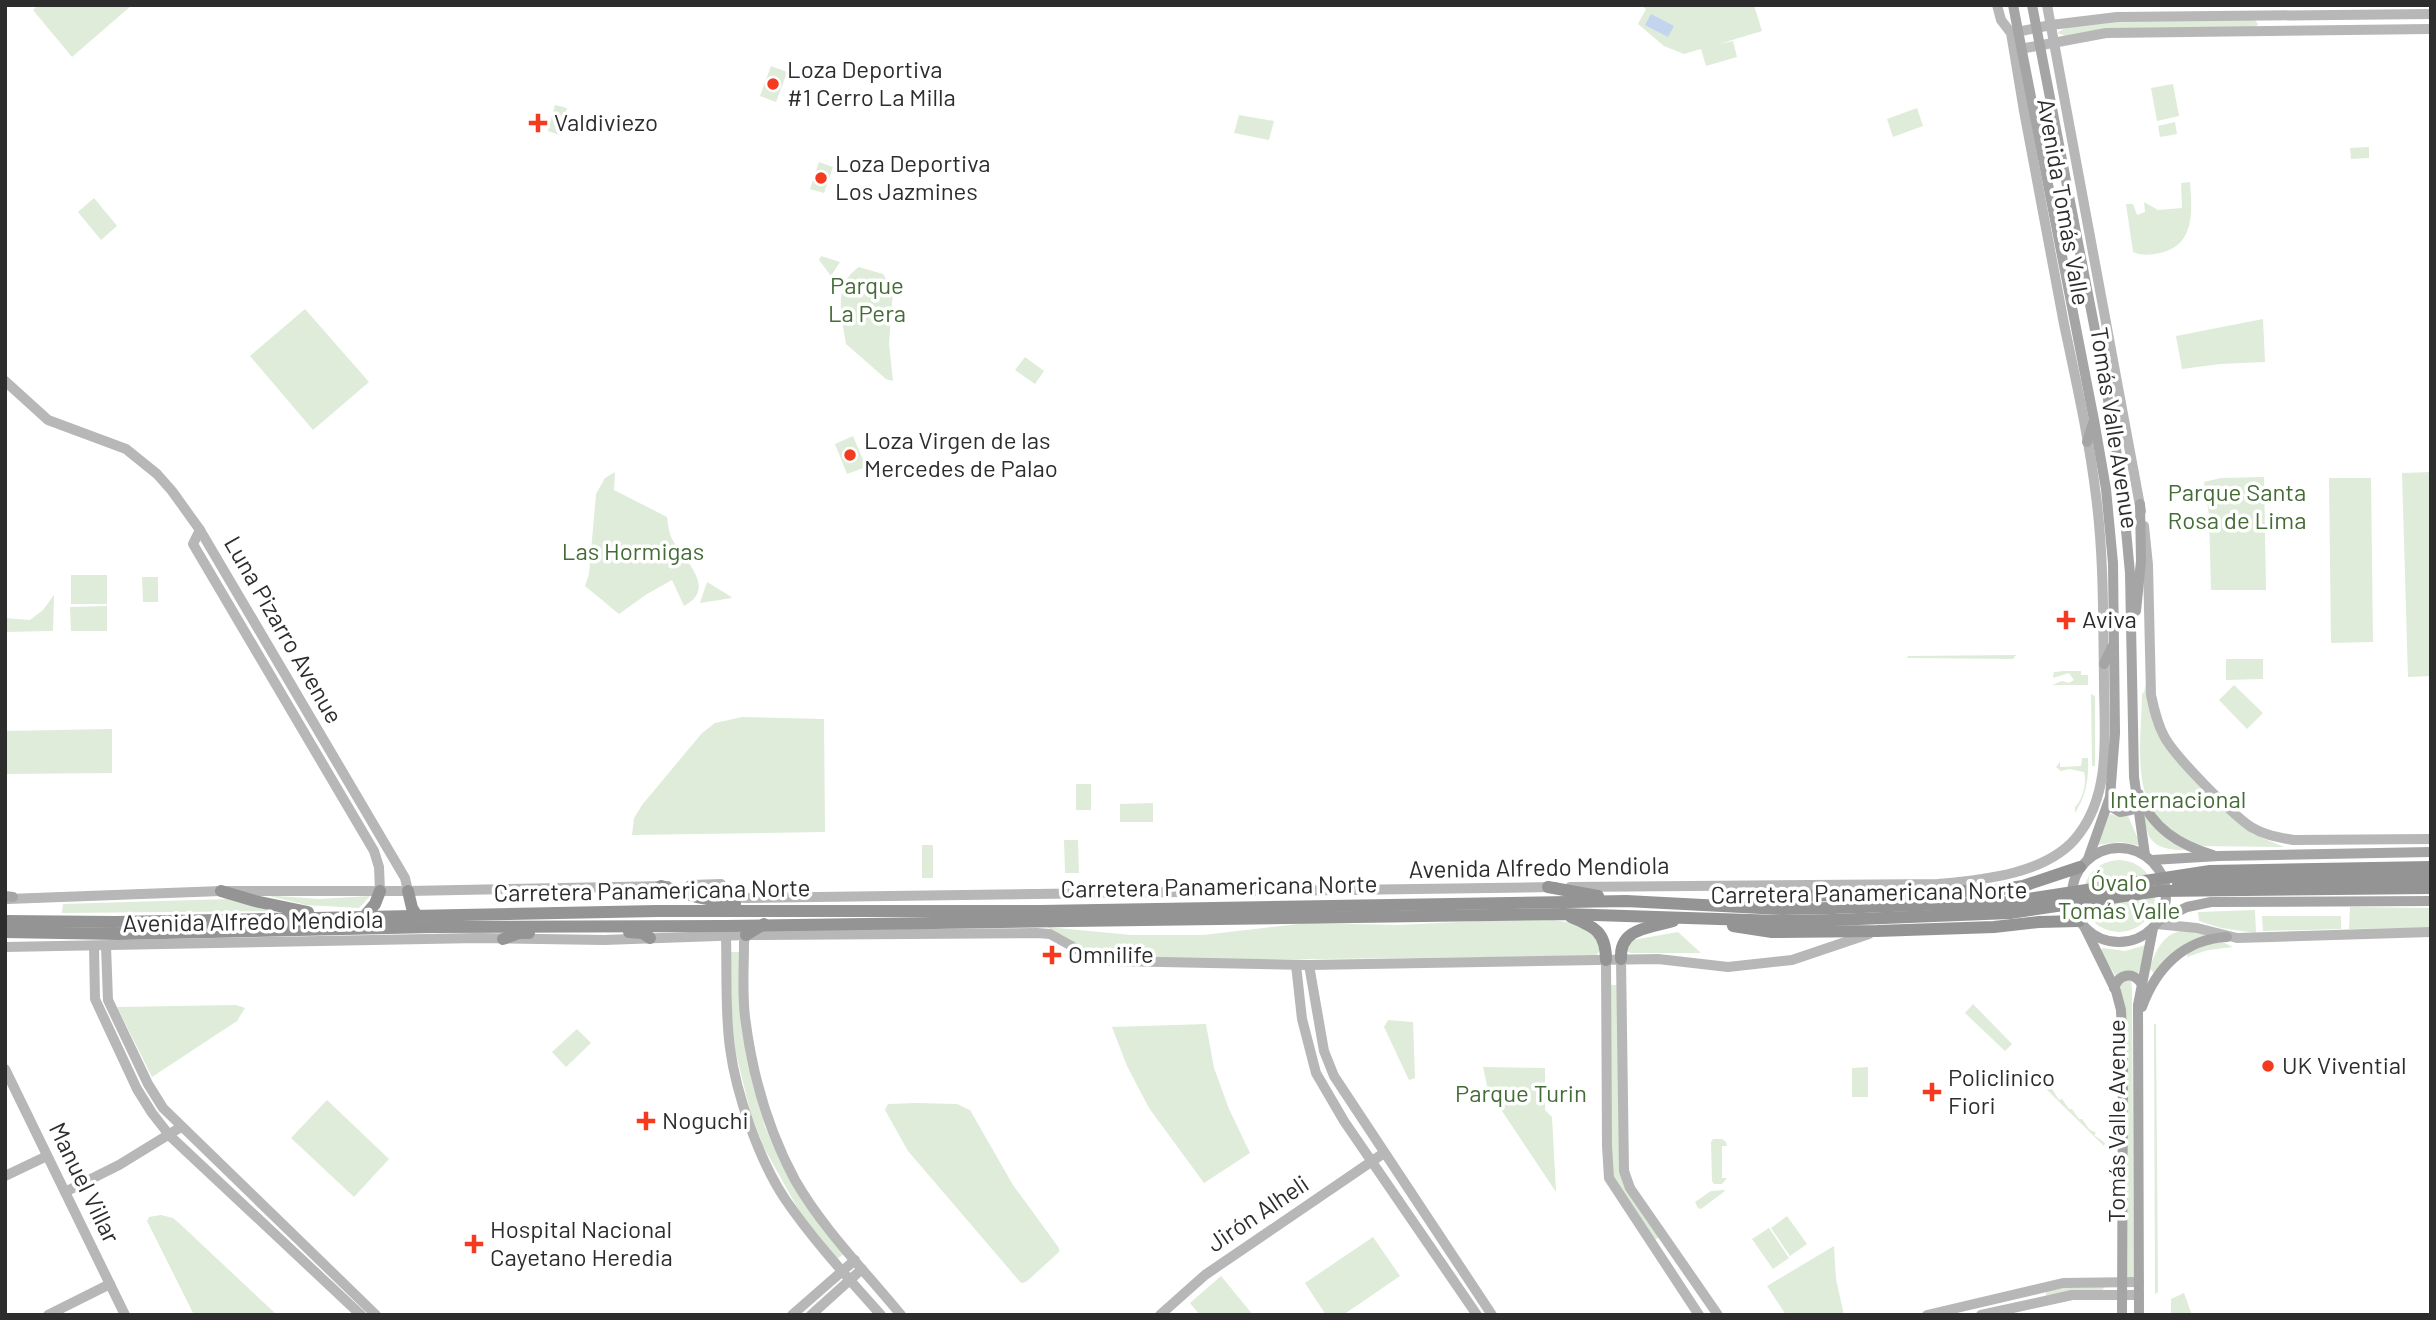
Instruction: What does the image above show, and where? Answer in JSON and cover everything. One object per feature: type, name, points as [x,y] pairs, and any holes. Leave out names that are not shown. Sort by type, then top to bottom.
[{"type":"highway","points":[[1743,907],[1773,897],[1938,888],[1998,890],[2029,884],[2084,863]]},
{"type":"highway","name":"Carretera Panamericana Norte","points":[[5,932],[118,934],[432,927],[1564,914],[1780,921],[1833,914],[2008,902],[2210,871],[2431,867]]},
{"type":"highway","points":[[2158,891],[2196,882],[2431,878]]},
{"type":"highway","points":[[2029,884],[2040,888],[2047,901],[2046,912],[2039,922]]},
{"type":"highway","points":[[664,886],[715,901],[787,910]]},
{"type":"highway","points":[[1548,887],[1626,901]]},
{"type":"highway","name":"Carretera Panamericana Norte","points":[[5,921],[115,922],[787,910],[1040,911],[1626,901],[1833,914],[2010,914],[2158,891],[2431,888]]},
{"type":"highway","points":[[221,891],[329,917]]},
{"type":"highway","points":[[364,917],[375,904],[380,891]]},
{"type":"highway","points":[[408,891],[417,916]]},
{"type":"highway","points":[[1564,914],[1597,930],[1605,942],[1606,960]]},
{"type":"highway","points":[[1621,959],[1621,944],[1632,933],[1687,918]]},
{"type":"highway","points":[[1709,919],[1772,932],[1994,927],[2039,922],[2082,925]]},
{"type":"highway","points":[[746,935],[764,923]]},
{"type":"highway","points":[[598,925],[610,932],[643,933],[650,938]]},
{"type":"highway","points":[[503,939],[519,933],[547,932],[560,926]]},
{"type":"main road","name":"Tomás Valle Avenue","points":[[2013,5],[2015,33],[2054,211],[2060,273],[2094,421],[2113,563],[2115,733],[2110,797],[2084,863]]},
{"type":"main road","name":"Tomás Valle Avenue","points":[[2032,5],[2106,387],[2122,487],[2130,573],[2134,777],[2148,858]]},
{"type":"main road","points":[[2054,211],[2071,208]]},
{"type":"main road","points":[[2060,273],[2083,268]]},
{"type":"main road","points":[[2087,442],[2094,421]]},
{"type":"main road","points":[[2097,502],[2109,521]]},
{"type":"main road","points":[[2130,645],[2139,591],[2140,504]]},
{"type":"main road","points":[[2104,664],[2114,641]]},
{"type":"main road","points":[[2134,777],[2143,804],[2156,824],[2183,844],[2219,856]]},
{"type":"main road","points":[[2110,797],[2113,808],[2120,812],[2131,810],[2136,800]]},
{"type":"main road","points":[[2114,988],[2074,911],[2071,894],[2075,877],[2084,863],[2101,850],[2117,847],[2133,849],[2148,858],[2161,873],[2165,888],[2165,904],[2156,924]]},
{"type":"main road","points":[[2148,858],[2431,852]]},
{"type":"main road","points":[[2082,925],[2099,938],[2116,943],[2138,938],[2156,924],[2187,907],[2211,902],[2431,901]]},
{"type":"main road","name":"Tomás Valle Avenue","points":[[2139,1315],[2137,1026],[2141,983],[2156,924]]},
{"type":"main road","points":[[2137,1026],[2152,982],[2166,965],[2194,944],[2211,938],[2227,937]]},
{"type":"main road","points":[[2114,988],[2118,980],[2126,975],[2135,977],[2141,983]]},
{"type":"main road","name":"Tomás Valle Avenue","points":[[2114,988],[2121,1010],[2122,1025],[2122,1281]]},
{"type":"main road","points":[[2122,1281],[2122,1315]]},
{"type":"street","points":[[1997,5],[2001,20],[2015,33],[2050,25],[2117,18],[2431,14]]},
{"type":"street","name":"Tomás Valle Avenue","points":[[2047,5],[2140,504],[2148,565],[2151,695],[2165,739],[2250,826],[2272,836],[2292,840],[2431,839]]},
{"type":"street","points":[[2019,50],[2106,33],[2431,29]]},
{"type":"street","name":"Avenida Tomás Valle","points":[[2019,50],[2060,273],[2097,502],[2102,565],[2104,664],[2102,782],[2096,806],[2085,824]]},
{"type":"street","points":[[5,381],[48,420],[126,449],[157,474],[200,530]]},
{"type":"street","name":"Luna Pizarro Avenue","points":[[200,530],[193,544],[374,851],[379,867],[380,891]]},
{"type":"street","name":"Luna Pizarro Avenue","points":[[200,530],[405,878],[408,891]]},
{"type":"street","name":"Avenida Alfredo Mendiola","points":[[8,898],[221,891],[408,891],[664,886],[747,898],[1548,887],[1938,888],[1998,878],[2034,865],[2071,843],[2085,824]]},
{"type":"street","points":[[664,886],[722,884]]},
{"type":"street","points":[[2156,924],[2197,928],[2237,938],[2431,932]]},
{"type":"street","points":[[901,1315],[818,1215],[795,1180],[768,1119],[758,1085],[745,1017],[746,935],[1037,933],[1050,934],[1093,958],[1112,961],[1310,965],[1621,959],[1672,960],[1728,967],[1767,965],[1802,958],[1877,931]]},
{"type":"street","name":"Avenida Alfredo Mendiola","points":[[5,947],[746,935]]},
{"type":"street","points":[[726,936],[730,1048],[739,1088],[758,1148],[785,1198],[842,1271],[881,1315]]},
{"type":"street","points":[[94,946],[95,999],[137,1089],[152,1113],[170,1136],[361,1315]]},
{"type":"street","points":[[106,946],[107,1000],[148,1084],[163,1108],[376,1315]]},
{"type":"street","points":[[726,948],[737,947],[744,950]]},
{"type":"street","points":[[1621,959],[1624,1171],[1630,1188],[1718,1315]]},
{"type":"street","points":[[1606,960],[1609,1178],[1699,1315]]},
{"type":"street","points":[[1296,965],[1301,1019],[1316,1073],[1344,1121],[1477,1315]]},
{"type":"street","points":[[1310,965],[1324,1051],[1334,1076],[1492,1315]]},
{"type":"street","name":"Manuel Villar","points":[[5,1069],[125,1315]]},
{"type":"street","points":[[65,1192],[119,1165],[181,1127]]},
{"type":"street","name":"Jirón Alheli","points":[[1160,1315],[1205,1275],[1384,1153]]},
{"type":"street","points":[[5,1177],[47,1156]]},
{"type":"street","points":[[792,1315],[855,1260]]},
{"type":"street","points":[[811,1315],[862,1269]]},
{"type":"street","points":[[1927,1315],[2063,1283],[2139,1282]]},
{"type":"street","points":[[48,1315],[110,1284]]},
{"type":"street","points":[[1981,1315],[2072,1295],[2139,1295]]},
{"type":"green space","points":[[38,5],[132,5],[72,57],[33,10]]},
{"type":"green space","points":[[1640,5],[1754,5],[1762,31],[1719,44],[1733,41],[1737,57],[1706,66],[1701,49],[1684,54],[1664,46],[1638,24],[1646,9]]},
{"type":"green space","points":[[2255,20],[2258,24],[2256,27],[2065,36],[2058,33],[2069,27],[2118,21]]},
{"type":"green space","name":"Loza Deportiva #1 Cerro La Milla","points":[[771,66],[787,72],[776,102],[760,96]]},
{"type":"green space","points":[[2173,84],[2179,116],[2157,121],[2151,88]]},
{"type":"green space","points":[[555,105],[567,108],[560,135],[548,131]]},
{"type":"green space","points":[[1917,108],[1923,126],[1893,137],[1887,119]]},
{"type":"green space","points":[[1239,115],[1274,121],[1269,140],[1234,133]]},
{"type":"green space","points":[[2175,122],[2177,134],[2160,137],[2158,126]]},
{"type":"green space","points":[[2369,147],[2369,158],[2351,159],[2350,148]]},
{"type":"green space","name":"Loza Deportiva Los Jazmines","points":[[819,162],[833,167],[824,193],[810,189]]},
{"type":"green space","points":[[2190,182],[2191,215],[2186,234],[2180,242],[2172,249],[2160,253],[2146,255],[2133,252],[2126,204],[2133,204],[2137,215],[2145,212],[2144,202],[2158,210],[2182,208],[2181,183]]},
{"type":"green space","points":[[94,198],[117,226],[101,240],[78,212]]},
{"type":"green space","points":[[821,256],[840,262],[831,276],[819,260]]},
{"type":"green space","name":"Parque La Pera","points":[[859,267],[883,274],[893,291],[889,344],[893,381],[886,379],[846,344],[841,312],[842,292],[851,274]]},
{"type":"green space","points":[[305,309],[369,382],[313,430],[250,356]]},
{"type":"green space","points":[[2263,319],[2265,362],[2182,369],[2176,336]]},
{"type":"green space","points":[[1025,357],[1044,371],[1035,384],[1015,370]]},
{"type":"green space","name":"Loza Virgen de las Mercedes de Palao","points":[[853,436],[866,467],[847,474],[835,444]]},
{"type":"green space","name":"Las Hormigas","points":[[615,472],[614,490],[667,517],[672,539],[698,582],[694,599],[684,606],[672,580],[619,614],[585,586],[589,574],[596,494],[605,478]]},
{"type":"green space","points":[[2431,472],[2431,676],[2408,677],[2402,473]]},
{"type":"green space","name":"Parque Santa Rosa de Lima","points":[[2264,477],[2266,590],[2211,590],[2209,515],[2204,482],[2221,478]]},
{"type":"green space","points":[[2329,478],[2371,478],[2373,642],[2331,643]]},
{"type":"green space","points":[[71,575],[107,575],[107,604],[71,604]]},
{"type":"green space","points":[[142,577],[158,577],[158,602],[143,602]]},
{"type":"green space","points":[[707,582],[730,596],[732,598],[700,603]]},
{"type":"green space","points":[[54,595],[53,631],[5,632],[5,618],[30,620],[43,610]]},
{"type":"green space","points":[[107,606],[107,631],[71,631],[70,607]]},
{"type":"green space","points":[[2016,655],[2013,659],[1907,658],[1908,656]]},
{"type":"green space","points":[[2226,659],[2263,659],[2263,679],[2226,680]]},
{"type":"green space","points":[[2081,671],[2081,675],[2088,675],[2088,685],[2052,685],[2074,680],[2069,673],[2053,678],[2054,672]]},
{"type":"green space","name":"Internacional","points":[[2146,684],[2155,724],[2213,796],[2253,834],[2284,847],[2200,846],[2176,835],[2160,820],[2149,803],[2140,763],[2142,694]]},
{"type":"green space","points":[[2234,685],[2263,713],[2247,729],[2219,700]]},
{"type":"green space","points":[[2091,694],[2095,696],[2095,766],[2092,766]]},
{"type":"green space","points":[[742,717],[824,719],[825,832],[632,835],[634,818],[642,805],[702,733],[715,723]]},
{"type":"green space","points":[[112,729],[112,773],[5,774],[5,731]]},
{"type":"green space","points":[[2082,758],[2088,758],[2087,780],[2082,800],[2075,813],[2075,807],[2084,791],[2084,772],[2069,769],[2061,771],[2056,767],[2060,762],[2060,767],[2081,766]]},
{"type":"green space","points":[[1076,784],[1091,784],[1091,810],[1076,810]]},
{"type":"green space","points":[[1153,803],[1153,822],[1120,822],[1120,804]]},
{"type":"green space","points":[[2110,814],[2128,816],[2141,846],[2121,842],[2097,845]]},
{"type":"green space","points":[[2144,814],[2159,832],[2185,850],[2167,848],[2155,843],[2147,832]]},
{"type":"green space","points":[[1064,840],[1078,840],[1079,873],[1065,873]]},
{"type":"green space","points":[[922,845],[933,845],[933,878],[922,878]]},
{"type":"green space","name":"Óvalo Tomás Valle","points":[[2126,860],[2145,870],[2153,882],[2153,910],[2145,922],[2133,930],[2112,932],[2093,922],[2085,910],[2083,889],[2093,870],[2105,862]]},
{"type":"green space","points":[[265,895],[319,899],[370,896],[359,908],[306,905]]},
{"type":"green space","points":[[228,899],[283,911],[62,913],[63,904]]},
{"type":"green space","points":[[2350,907],[2431,908],[2431,928],[2349,929]]},
{"type":"green space","points":[[2255,910],[2256,933],[2221,928],[2199,921],[2198,912]]},
{"type":"green space","points":[[2262,916],[2341,916],[2341,929],[2263,931]]},
{"type":"green space","points":[[1541,918],[1572,923],[1592,931],[1601,949],[1596,956],[1142,961],[1094,954],[1047,927],[1131,935],[1203,935],[1307,923],[1398,925]]},
{"type":"green space","points":[[2184,930],[2212,934],[2154,973],[2149,968],[2161,944],[2170,935]]},
{"type":"green space","points":[[1678,932],[1701,953],[1626,951],[1632,940]]},
{"type":"green space","points":[[2218,940],[2233,947],[2208,950],[2187,957],[2187,953]]},
{"type":"green space","points":[[2146,945],[2138,974],[2116,977],[2100,950],[2103,948],[2125,951]]},
{"type":"green space","points":[[730,952],[740,952],[743,1038],[765,1127],[780,1161],[844,1254],[837,1259],[802,1216],[763,1146],[750,1111],[733,1041]]},
{"type":"green space","points":[[2121,981],[2131,981],[2132,989],[2134,1278],[2126,1278],[2119,992]]},
{"type":"green space","points":[[1609,985],[1619,985],[1621,1177],[1660,1236],[1654,1241],[1614,1180],[1610,1166]]},
{"type":"green space","points":[[1973,1004],[2012,1044],[2005,1051],[1965,1013]]},
{"type":"green space","points":[[236,1005],[245,1008],[237,1021],[152,1077],[117,1007]]},
{"type":"green space","points":[[1388,1020],[1413,1022],[1415,1078],[1409,1080],[1384,1027]]},
{"type":"green space","points":[[1206,1024],[1214,1068],[1229,1109],[1250,1153],[1204,1183],[1149,1108],[1127,1066],[1112,1027]]},
{"type":"green space","points":[[2154,1024],[2158,1292],[2155,1294]]},
{"type":"green space","points":[[577,1029],[591,1043],[566,1067],[552,1052]]},
{"type":"green space","name":"Parque Turin","points":[[1483,1067],[1545,1068],[1545,1110],[1552,1117],[1556,1192],[1488,1090]]},
{"type":"green space","points":[[1868,1067],[1868,1097],[1852,1097],[1852,1068]]},
{"type":"green space","points":[[2034,1077],[2047,1084],[2045,1086],[2052,1089],[2059,1100],[2062,1099],[2089,1129],[2096,1133],[2094,1135],[2105,1143],[2104,1146]]},
{"type":"green space","points":[[327,1100],[389,1159],[354,1197],[291,1138]]},
{"type":"green space","points":[[888,1104],[957,1104],[970,1110],[1013,1185],[1059,1248],[1059,1252],[1026,1282],[1021,1283],[908,1151],[885,1110]]},
{"type":"green space","points":[[1713,1139],[1722,1139],[1727,1146],[1722,1146],[1722,1178],[1727,1178],[1722,1184],[1714,1184],[1712,1181]]},
{"type":"green space","points":[[1711,1191],[1725,1191],[1701,1209],[1698,1208],[1695,1202]]},
{"type":"green space","points":[[161,1215],[173,1218],[179,1223],[277,1315],[194,1315],[147,1221],[149,1217]]},
{"type":"green space","points":[[1787,1216],[1807,1244],[1790,1256],[1771,1228]]},
{"type":"green space","points":[[1769,1228],[1789,1258],[1773,1269],[1752,1239]]},
{"type":"green space","points":[[1373,1237],[1400,1276],[1343,1315],[1326,1315],[1305,1283]]},
{"type":"green space","points":[[1834,1246],[1836,1279],[1844,1315],[1786,1315],[1767,1286]]},
{"type":"green space","points":[[1221,1276],[1253,1315],[1200,1315],[1190,1303]]},
{"type":"green space","points":[[2063,1286],[2105,1287],[2102,1290],[2046,1296],[2046,1290]]},
{"type":"green space","points":[[2184,1293],[2192,1315],[2171,1315],[2171,1299]]},
{"type":"water","points":[[1651,14],[1674,26],[1668,37],[1645,25]]},
{"type":"place","name":"Loza Deportiva #1 Cerro La Milla","points":[[773,84]]},
{"type":"place","name":"Valdiviezo","points":[[538,123]]},
{"type":"place","name":"Loza Deportiva Los Jazmines","points":[[821,178]]},
{"type":"place","name":"Loza Virgen de las Mercedes de Palao","points":[[850,455]]},
{"type":"place","name":"Aviva","points":[[2066,620]]},
{"type":"place","name":"Omnilife","points":[[1052,955]]},
{"type":"place","name":"UK Vivential","points":[[2268,1066]]},
{"type":"place","name":"Policlinico Fiori","points":[[1932,1092]]},
{"type":"place","name":"Noguchi","points":[[646,1121]]},
{"type":"place","name":"Hospital Nacional Cayetano Heredia","points":[[474,1244]]}]
